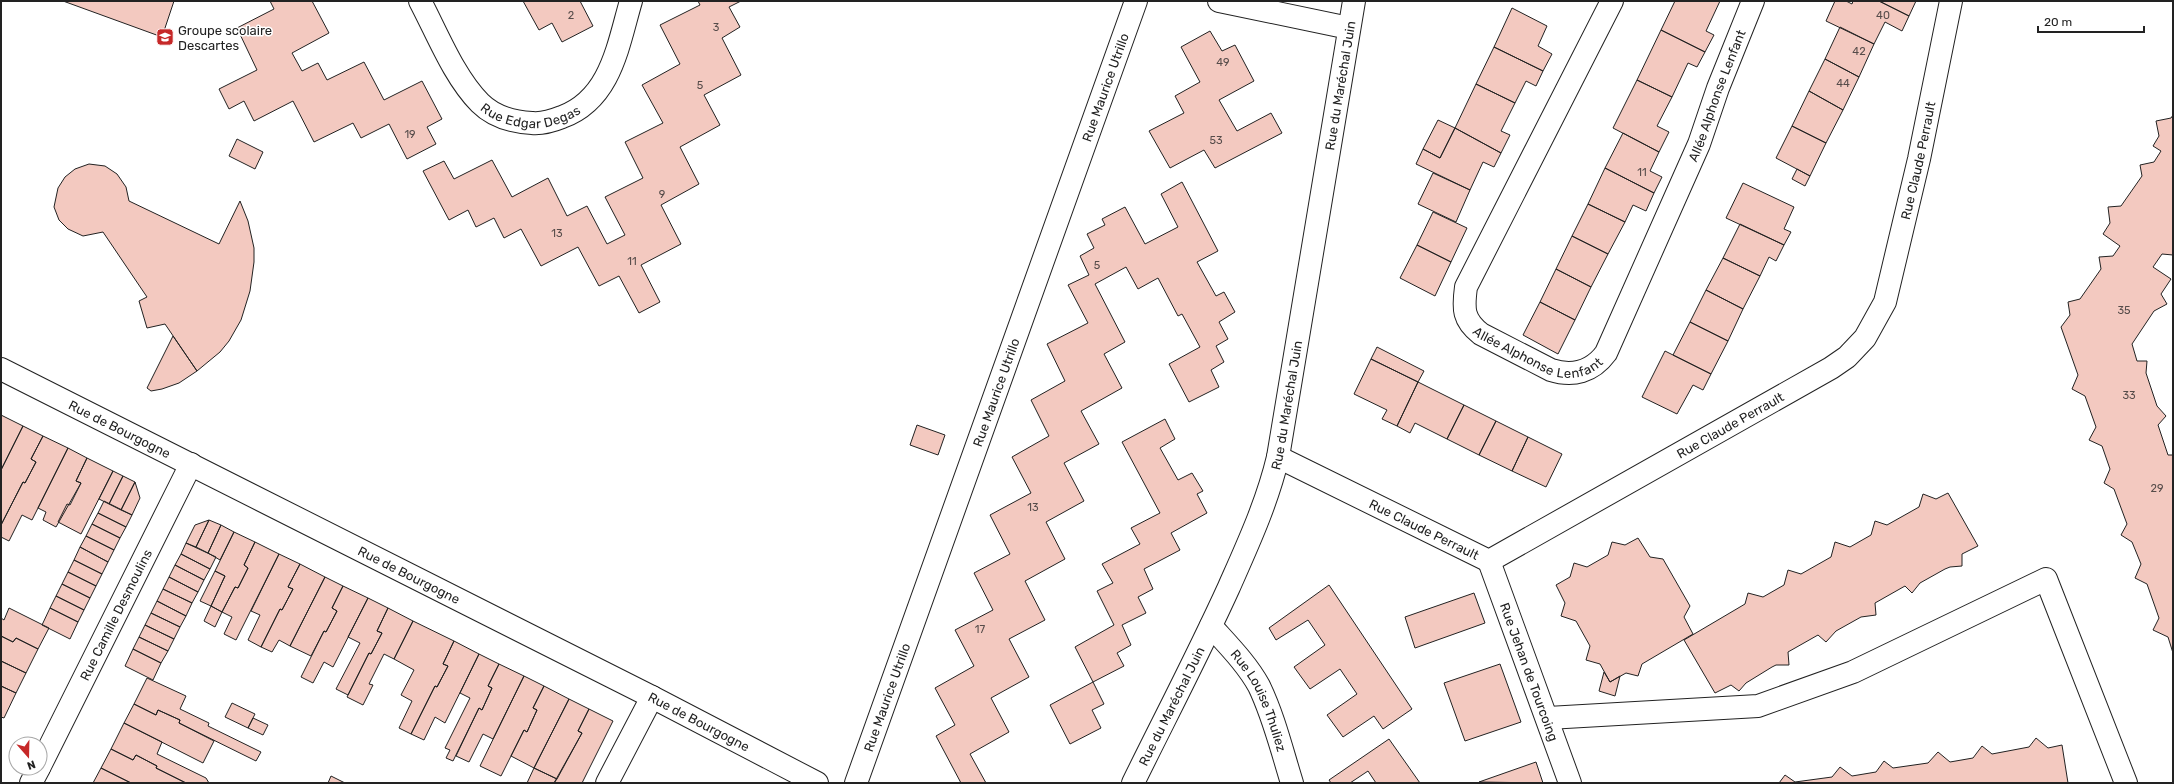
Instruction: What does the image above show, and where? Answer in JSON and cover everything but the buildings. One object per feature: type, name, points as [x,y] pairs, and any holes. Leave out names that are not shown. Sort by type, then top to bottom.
[{"type":"street","name":"Rue Edgar Degas","points":[[420,1],[458,72],[480,103],[506,119],[521,123],[538,124],[574,113],[598,92],[612,67],[631,1]]},
{"type":"street","name":"Rue Maurice Utrillo","points":[[856,783],[1136,1]]},
{"type":"street","points":[[1219,1],[1349,28]]},
{"type":"street","name":"Rue du Maréchal Juin","points":[[1133,783],[1211,626],[1265,505],[1278,457],[1354,1]]},
{"type":"street","name":"Allée Alphonse Lenfant","points":[[1612,1],[1466,287],[1464,302],[1466,316],[1472,326],[1481,334],[1551,370],[1563,374],[1577,373],[1588,370],[1599,363],[1606,353],[1699,144],[1718,88],[1753,1]]},
{"type":"street","name":"Rue Claude Perrault","points":[[1278,457],[1489,561],[1831,368],[1847,357],[1864,338],[1885,302],[1893,275],[1919,159],[1951,1]]},
{"type":"street","name":"Rue de Bourgogne","points":[[1,369],[652,697],[817,783]]},
{"type":"street","name":"Rue Camille Desmoulins","points":[[48,749],[191,464]]},
{"type":"street","name":"Rue Jehan de Tourcoing","points":[[1489,561],[1548,718],[1570,783]]},
{"type":"street","points":[[1548,718],[1758,706],[1853,672],[2046,579],[2126,783]]},
{"type":"street","name":"Rue Louise Thuliez","points":[[1211,626],[1243,663],[1258,685],[1269,708],[1292,783]]},
{"type":"street","points":[[607,783],[652,697]]},
{"type":"place","name":"Groupe scolaire Descartes","points":[[165,37]]}]
